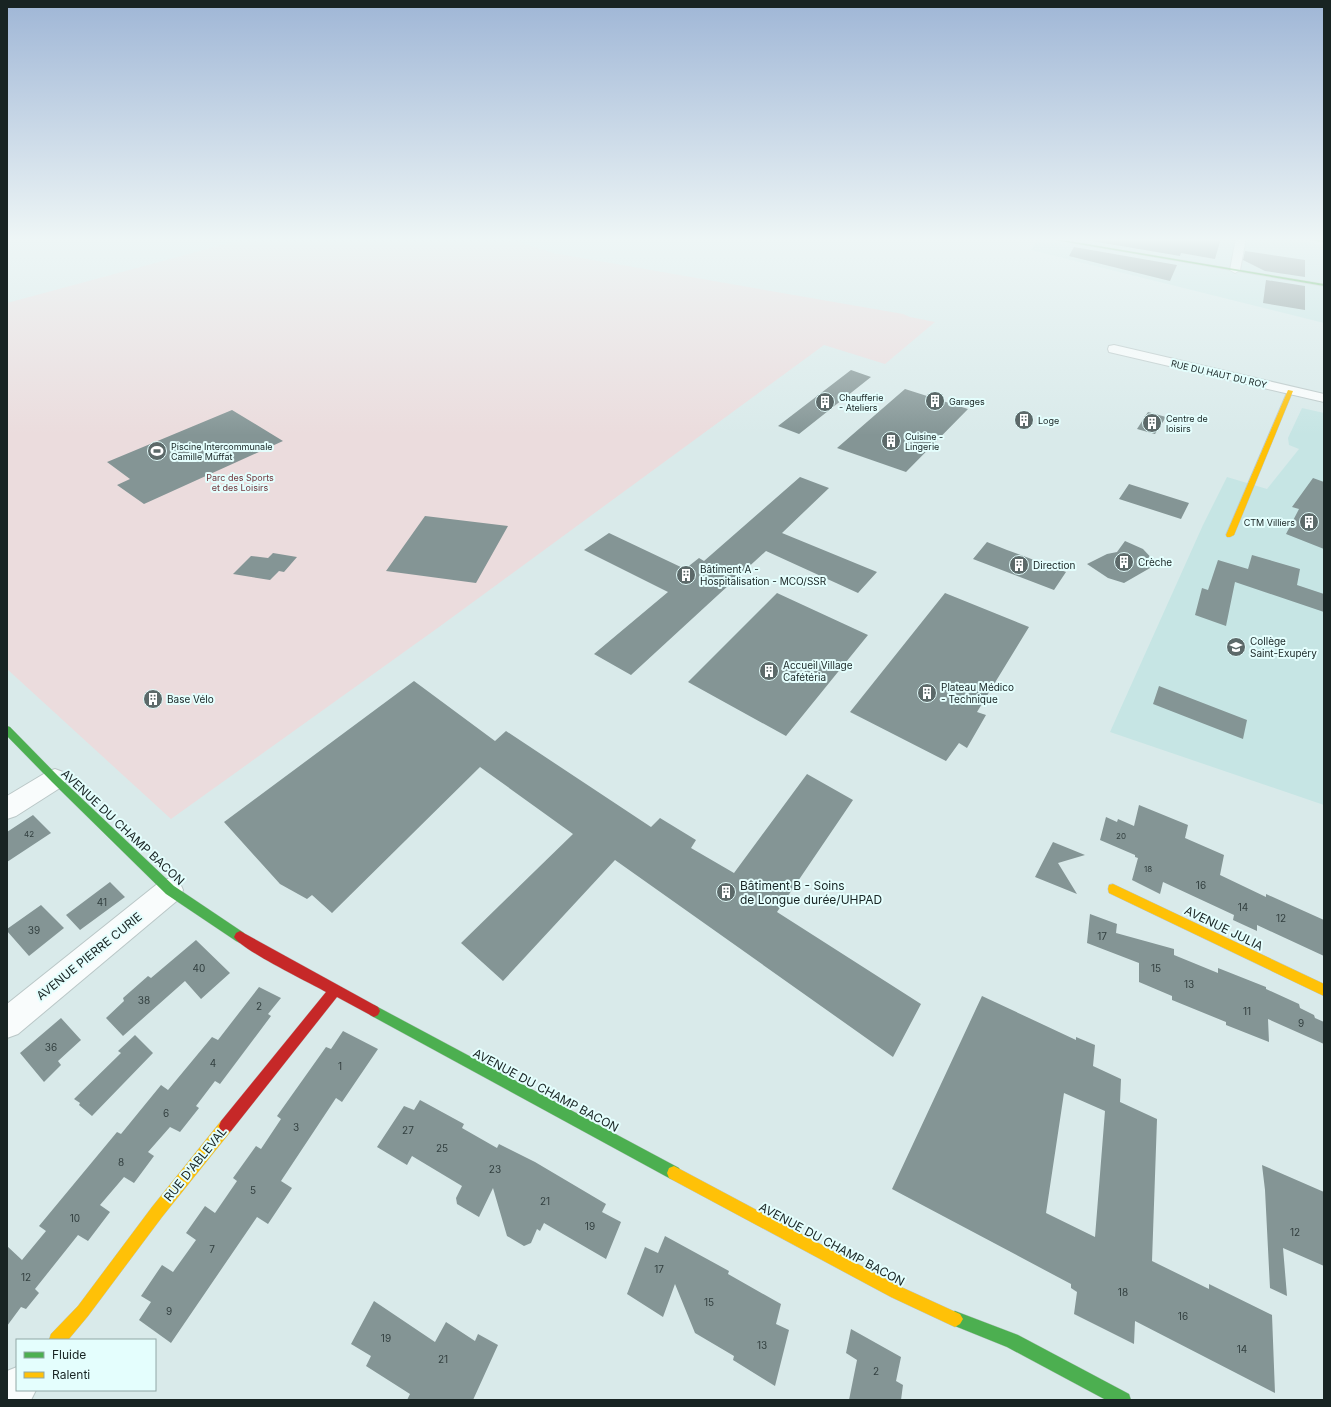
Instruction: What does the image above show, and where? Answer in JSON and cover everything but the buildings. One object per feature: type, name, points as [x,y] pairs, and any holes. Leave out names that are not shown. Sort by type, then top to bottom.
[{"type":"street","name":"RUE DU HAUT DU ROY","points":[[1114,349],[1324,398]]},
{"type":"street","points":[[1230,535],[1290,391]]},
{"type":"street","name":"AVENUE DU CHAMP BACON","points":[[7,730],[55,779],[170,890],[257,948],[896,1292],[933,1310],[1012,1341],[1123,1400]]},
{"type":"street","points":[[7,809],[55,779]]},
{"type":"street","name":"AVENUE JULIA","points":[[1113,889],[1324,990]]},
{"type":"street","name":"AVENUE PIERRE CURIE","points":[[7,1023],[170,890]]},
{"type":"street","name":"RUE D'ABLEVAL","points":[[59,1339],[83,1311],[157,1212],[335,990]]},
{"type":"street","points":[[7,1399],[16,1388]]},
{"type":"shaded area","points":[[1246,304],[1324,304],[1324,323]]},
{"type":"shaded area","name":"Collège Saint-Exupéry","points":[[1302,408],[1324,413],[1324,805],[1110,732],[1203,525],[1227,477],[1267,489],[1299,449],[1289,445],[1288,438]]},
{"type":"green space","name":"Parc des Sports et des Loisirs","points":[[7,304],[844,304],[903,314],[910,317],[935,322],[885,364],[824,345],[439,627],[171,819],[7,669]]},
{"type":"traffic: fast","points":[[7,730],[55,779],[170,890],[240,937]]},
{"type":"traffic: fast","points":[[374,1011],[674,1173]]},
{"type":"traffic: fast","points":[[955,1319],[1012,1341],[1123,1400]]},
{"type":"traffic: slow","points":[[1230,535],[1290,391]]},
{"type":"traffic: slow","points":[[1113,889],[1324,990]]},
{"type":"traffic: slow","points":[[58,1339],[83,1311],[157,1212],[226,1126]]},
{"type":"traffic: slow","points":[[674,1173],[896,1292],[955,1319]]},
{"type":"traffic: jam","points":[[240,937],[257,948],[374,1011]]},
{"type":"traffic: jam","points":[[226,1126],[335,990]]},
{"type":"place","name":"Garages","points":[[935,401]]},
{"type":"place","name":"Chaufferie - Ateliers","points":[[825,402]]},
{"type":"place","name":"Loge","points":[[1024,420]]},
{"type":"place","name":"Centre de loisirs","points":[[1152,423]]},
{"type":"place","name":"Cuisine - Lingerie","points":[[891,441]]},
{"type":"place","name":"Piscine Intercommunale Camille Muffat","points":[[157,451]]},
{"type":"place","name":"CTM Villiers","points":[[1309,522]]},
{"type":"place","name":"Crèche","points":[[1124,562]]},
{"type":"place","name":"Direction","points":[[1019,565]]},
{"type":"place","name":"Bâtiment A - Hospitalisation - MCO/SSR","points":[[686,575]]},
{"type":"place","name":"Collège Saint-Exupéry","points":[[1236,647]]},
{"type":"place","name":"Accueil Village Cafétéria","points":[[769,671]]},
{"type":"place","name":"Plateau Médico - Technique","points":[[927,693]]},
{"type":"place","name":"Base Vélo","points":[[153,699]]},
{"type":"place","name":"Bâtiment B - Soins de Longue durée/UHPAD","points":[[726,892]]}]
